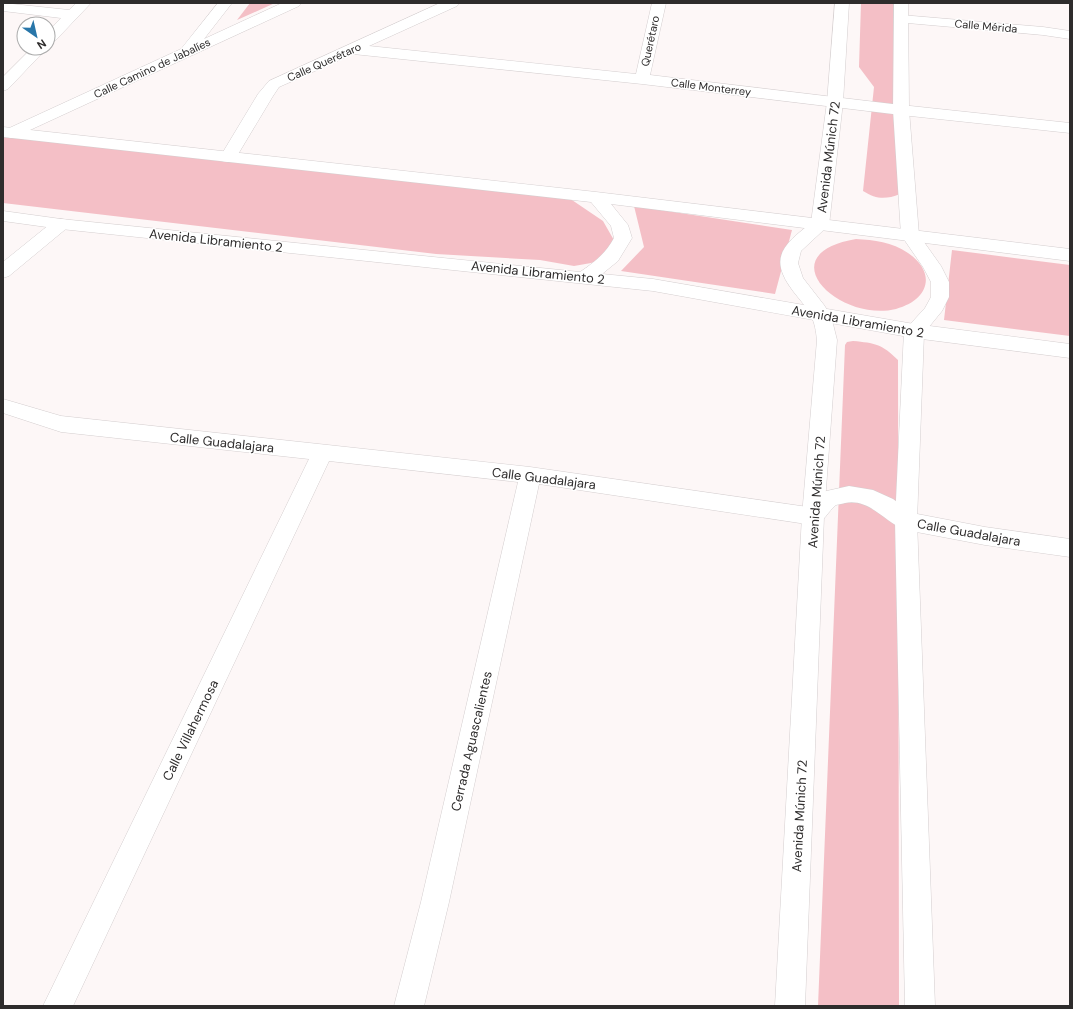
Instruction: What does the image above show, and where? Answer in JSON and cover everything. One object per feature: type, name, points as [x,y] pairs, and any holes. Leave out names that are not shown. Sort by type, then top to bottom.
[{"type":"main road","points":[[56,32],[84,3]]},
{"type":"main road","points":[[185,53],[225,3]]},
{"type":"main road","name":"Calle Camino de Jabalíes","points":[[7,133],[294,3]]},
{"type":"main road","name":"Calle Querétaro","points":[[228,157],[266,94],[274,84],[452,3]]},
{"type":"main road","name":"Querétaro","points":[[642,79],[659,3]]},
{"type":"main road","name":"Avenida Múnich 72","points":[[790,1006],[813,516],[827,340],[821,315],[798,286],[789,270],[789,255],[803,239],[820,225],[836,102],[842,3]]},
{"type":"main road","points":[[3,7],[72,15]]},
{"type":"main road","points":[[901,11],[901,110],[910,235],[932,266],[940,282],[940,297],[932,311],[914,331],[906,521],[920,1006]]},
{"type":"main road","name":"Calle Mérida","points":[[901,11],[1070,35]]},
{"type":"main road","name":"Calle Monterrey","points":[[351,49],[642,79],[901,110],[1070,128]]},
{"type":"main road","points":[[3,86],[32,56]]},
{"type":"main road","points":[[7,133],[596,197],[1070,256]]},
{"type":"main road","points":[[585,277],[604,264],[616,252],[623,238],[619,225],[596,197]]},
{"type":"main road","name":"Avenida Libramiento 2","points":[[3,216],[61,224],[653,285],[914,331],[1070,351]]},
{"type":"main road","points":[[3,272],[61,224]]},
{"type":"main road","name":"Calle Guadalajara","points":[[3,406],[61,424],[530,475],[813,516],[830,498],[849,494],[865,496],[885,505],[906,521],[985,536],[1070,548]]},
{"type":"main road","name":"Calle Villahermosa","points":[[58,1006],[322,453]]},
{"type":"main road","name":"Cerrada Aguascalientes","points":[[409,1006],[435,902],[530,475]]},
{"type":"shaded area","points":[[250,3],[275,3],[237,20]]},
{"type":"shaded area","points":[[861,3],[899,3],[900,194],[885,198],[872,196],[863,191],[874,87],[859,67]]},
{"type":"shaded area","points":[[3,134],[569,198],[603,221],[615,242],[603,259],[574,266],[540,260],[436,254],[3,203]]},
{"type":"shaded area","points":[[634,206],[792,230],[775,294],[621,271],[644,247]]},
{"type":"shaded area","points":[[856,239],[889,244],[908,253],[923,269],[926,277],[922,293],[907,305],[896,309],[874,311],[853,306],[835,297],[821,285],[815,271],[817,258],[830,247]]},
{"type":"shaded area","points":[[952,250],[1070,265],[1070,336],[944,320]]},
{"type":"shaded area","points":[[853,341],[883,347],[898,360],[899,1006],[818,1006],[845,345],[847,342]]}]
